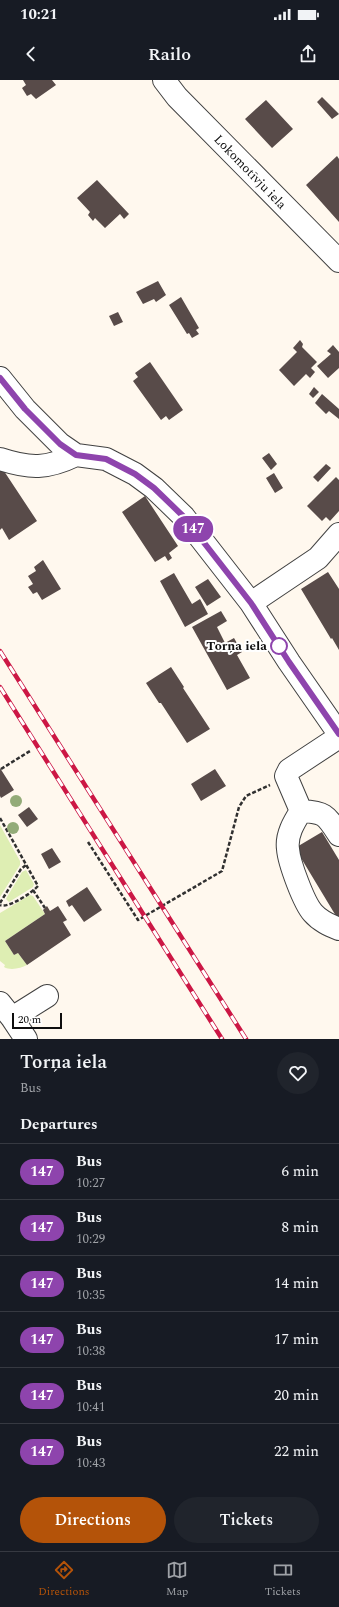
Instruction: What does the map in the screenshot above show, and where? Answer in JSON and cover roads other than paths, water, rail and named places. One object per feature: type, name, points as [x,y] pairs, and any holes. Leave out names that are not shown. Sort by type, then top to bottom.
[{"type":"street","name":"Lokomotīvju iela","points":[[164,80],[177,97],[339,261]]},
{"type":"street","points":[[0,378],[25,409],[60,444],[76,455],[106,459],[135,474],[154,488],[184,517],[251,603],[339,736],[289,770],[286,776],[301,812]]},
{"type":"street","points":[[0,459],[40,467],[59,463],[76,455]]},
{"type":"street","points":[[251,603],[318,558],[339,534]]},
{"type":"street","points":[[301,812],[318,812],[329,819],[339,835]]},
{"type":"street","points":[[301,812],[291,826],[288,848],[297,882],[312,912],[327,924],[339,928]]},
{"type":"street","points":[[26,1039],[6,1011],[47,996]]},
{"type":"railway","points":[[0,651],[246,1039]]},
{"type":"railway","points":[[0,687],[222,1039]]},
{"type":"place","name":"Torņa iela","points":[[279,646]]}]
